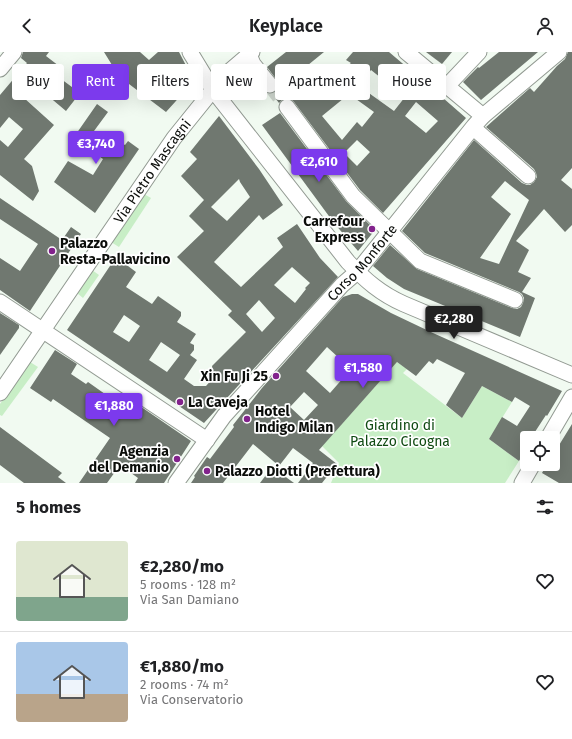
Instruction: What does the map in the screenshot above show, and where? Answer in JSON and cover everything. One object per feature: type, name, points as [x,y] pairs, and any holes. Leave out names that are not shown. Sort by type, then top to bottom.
[{"type":"street","points":[[0,69],[14,52]]},
{"type":"street","points":[[190,52],[211,81]]},
{"type":"street","points":[[406,52],[483,116]]},
{"type":"street","points":[[447,86],[479,52]]},
{"type":"street","name":"Corso Monforte","points":[[176,483],[235,404],[342,285],[357,272],[483,116],[559,52]]},
{"type":"street","points":[[249,53],[256,68],[270,85]]},
{"type":"street","name":"Via Pietro Mascagni","points":[[238,64],[249,53]]},
{"type":"street","name":"Via Pietro Mascagni","points":[[0,393],[168,146],[211,91]]},
{"type":"street","points":[[226,100],[357,272],[372,285],[390,298],[572,375]]},
{"type":"street","points":[[287,107],[353,196],[420,261],[515,300]]},
{"type":"street","points":[[477,131],[528,176]]},
{"type":"street","points":[[0,302],[207,440]]},
{"type":"street","points":[[552,431],[572,397]]},
{"type":"street","points":[[522,483],[529,471]]},
{"type":"green space","points":[[144,194],[151,198],[119,247],[111,242]]},
{"type":"green space","points":[[92,270],[99,275],[83,298],[77,293]]},
{"type":"green space","points":[[30,362],[38,367],[2,416],[0,415],[0,404]]},
{"type":"green space","name":"Giardino di Palazzo Cicogna","points":[[397,362],[407,369],[403,373],[462,418],[482,386],[512,402],[489,439],[519,461],[505,483],[331,483],[339,463],[322,446]]},
{"type":"building","points":[[23,52],[49,52],[46,56],[56,64],[26,64],[27,63],[21,58]]},
{"type":"building","points":[[104,52],[140,52],[149,60],[158,52],[179,52],[185,64],[137,64],[137,90],[129,84],[129,64],[111,64]]},
{"type":"building","points":[[286,52],[324,52],[309,64],[275,64],[275,78],[267,67]]},
{"type":"building","points":[[353,52],[389,52],[403,64],[378,64],[378,76],[371,70],[370,71],[370,64],[350,64],[351,63],[346,60]]},
{"type":"building","points":[[426,52],[452,52],[442,64]]},
{"type":"building","points":[[499,52],[538,52],[481,100],[463,82],[478,67],[479,68]]},
{"type":"building","points":[[568,52],[572,52],[572,168],[561,180],[572,189],[572,225],[565,232],[544,209],[516,241],[529,250],[518,272],[531,278],[522,292],[535,298],[520,337],[404,289],[387,278],[373,266],[390,245],[417,269],[512,308],[517,309],[521,307],[524,298],[519,292],[425,253],[402,231],[474,140],[522,183],[530,185],[534,182],[537,177],[534,169],[486,127],[530,88],[534,92],[565,59]],"holes":[[[505,181],[529,200],[499,264],[480,258],[511,214],[491,197]]]},
{"type":"building","points":[[12,81],[12,100],[26,100],[54,125],[24,159],[32,166],[39,191],[33,201],[0,175],[0,140],[8,147],[23,129],[9,117],[0,128],[0,95]]},
{"type":"building","points":[[64,81],[72,87],[72,100],[75,100],[66,111],[53,100],[64,100]]},
{"type":"building","points":[[370,94],[394,111],[403,100],[445,100],[466,118],[383,213],[360,190],[292,100],[342,100],[322,116],[342,140],[357,122],[362,127],[374,112],[357,100],[370,100]],"holes":[[[416,102],[438,121],[426,133],[405,116]],[[357,140],[370,152],[357,166],[344,153]]]},
{"type":"building","points":[[150,100],[177,100],[166,112]]},
{"type":"building","points":[[97,104],[108,112],[94,131],[119,150],[123,144],[125,145],[128,141],[139,149],[95,213],[54,182],[68,161],[93,175],[103,159],[74,137]]},
{"type":"building","points":[[280,113],[346,201],[375,230],[358,251],[334,223],[262,125]]},
{"type":"building","points":[[219,116],[259,169],[283,205],[263,220],[259,215],[214,262],[241,287],[283,247],[277,238],[297,224],[320,258],[338,277],[204,423],[67,330],[116,257],[136,272],[126,287],[152,304],[158,296],[181,312],[181,316],[177,322],[196,334],[190,343],[194,345],[194,350],[190,355],[197,360],[184,379],[194,386],[206,386],[214,377],[212,366],[246,332],[228,315],[232,311],[177,257],[204,231],[189,216],[204,200],[181,176],[197,159],[190,152]],"holes":[[[239,179],[250,197],[227,221],[211,207]],[[292,267],[310,283],[295,303],[274,285]],[[259,300],[275,318],[262,332],[246,314]],[[124,315],[140,326],[129,342],[113,332]],[[161,342],[180,355],[167,372],[149,360]]]},
{"type":"building","name":"Palazzo Resta-Pallavicino","points":[[0,198],[62,240],[71,227],[81,234],[30,311],[0,290],[0,258],[20,271],[38,244],[0,219]]},
{"type":"building","points":[[358,294],[391,313],[433,333],[562,391],[547,416],[546,415],[536,431],[520,431],[519,461],[489,439],[502,417],[517,426],[530,406],[515,397],[512,402],[482,386],[462,418],[446,405],[465,373],[437,359],[433,364],[429,361],[416,376],[397,362],[319,450],[337,464],[322,483],[298,483],[313,463],[293,448],[279,466],[253,444],[223,483],[191,483],[207,457],[210,459],[234,427],[233,425],[262,388],[343,297]],"holes":[[[327,347],[351,369],[330,393],[306,371]],[[304,392],[318,405],[304,420],[290,407]]]},
{"type":"building","points":[[0,313],[19,325],[19,328],[0,355]]},
{"type":"building","points":[[55,350],[77,364],[71,374],[86,384],[88,382],[129,411],[134,402],[191,441],[164,483],[135,483],[138,478],[120,465],[107,483],[79,483],[110,438],[53,399],[51,402],[30,388]]},
{"type":"building","points":[[572,424],[572,483],[559,483],[542,473],[543,471],[560,471],[560,444]]},
{"type":"building","points":[[0,427],[62,473],[58,477],[66,483],[24,483],[0,465]]},
{"type":"building","name":"Palazzo Diotti (Prefettura)","points":[[272,467],[294,483],[260,483]]},
{"type":"tunnel","points":[[270,85],[287,107]]},
{"type":"place","name":"Carrefour Express","points":[[372,229]]},
{"type":"place","name":"Palazzo Resta-Pallavicino","points":[[52,251]]},
{"type":"place","name":"Xin Fu Ji 25","points":[[276,376]]},
{"type":"place","name":"La Caveja","points":[[180,402]]},
{"type":"place","name":"Hotel Indigo Milan","points":[[247,419]]},
{"type":"place","name":"Agenzia del Demanio","points":[[177,459]]},
{"type":"place","name":"Palazzo Diotti (Prefettura)","points":[[207,471]]}]
